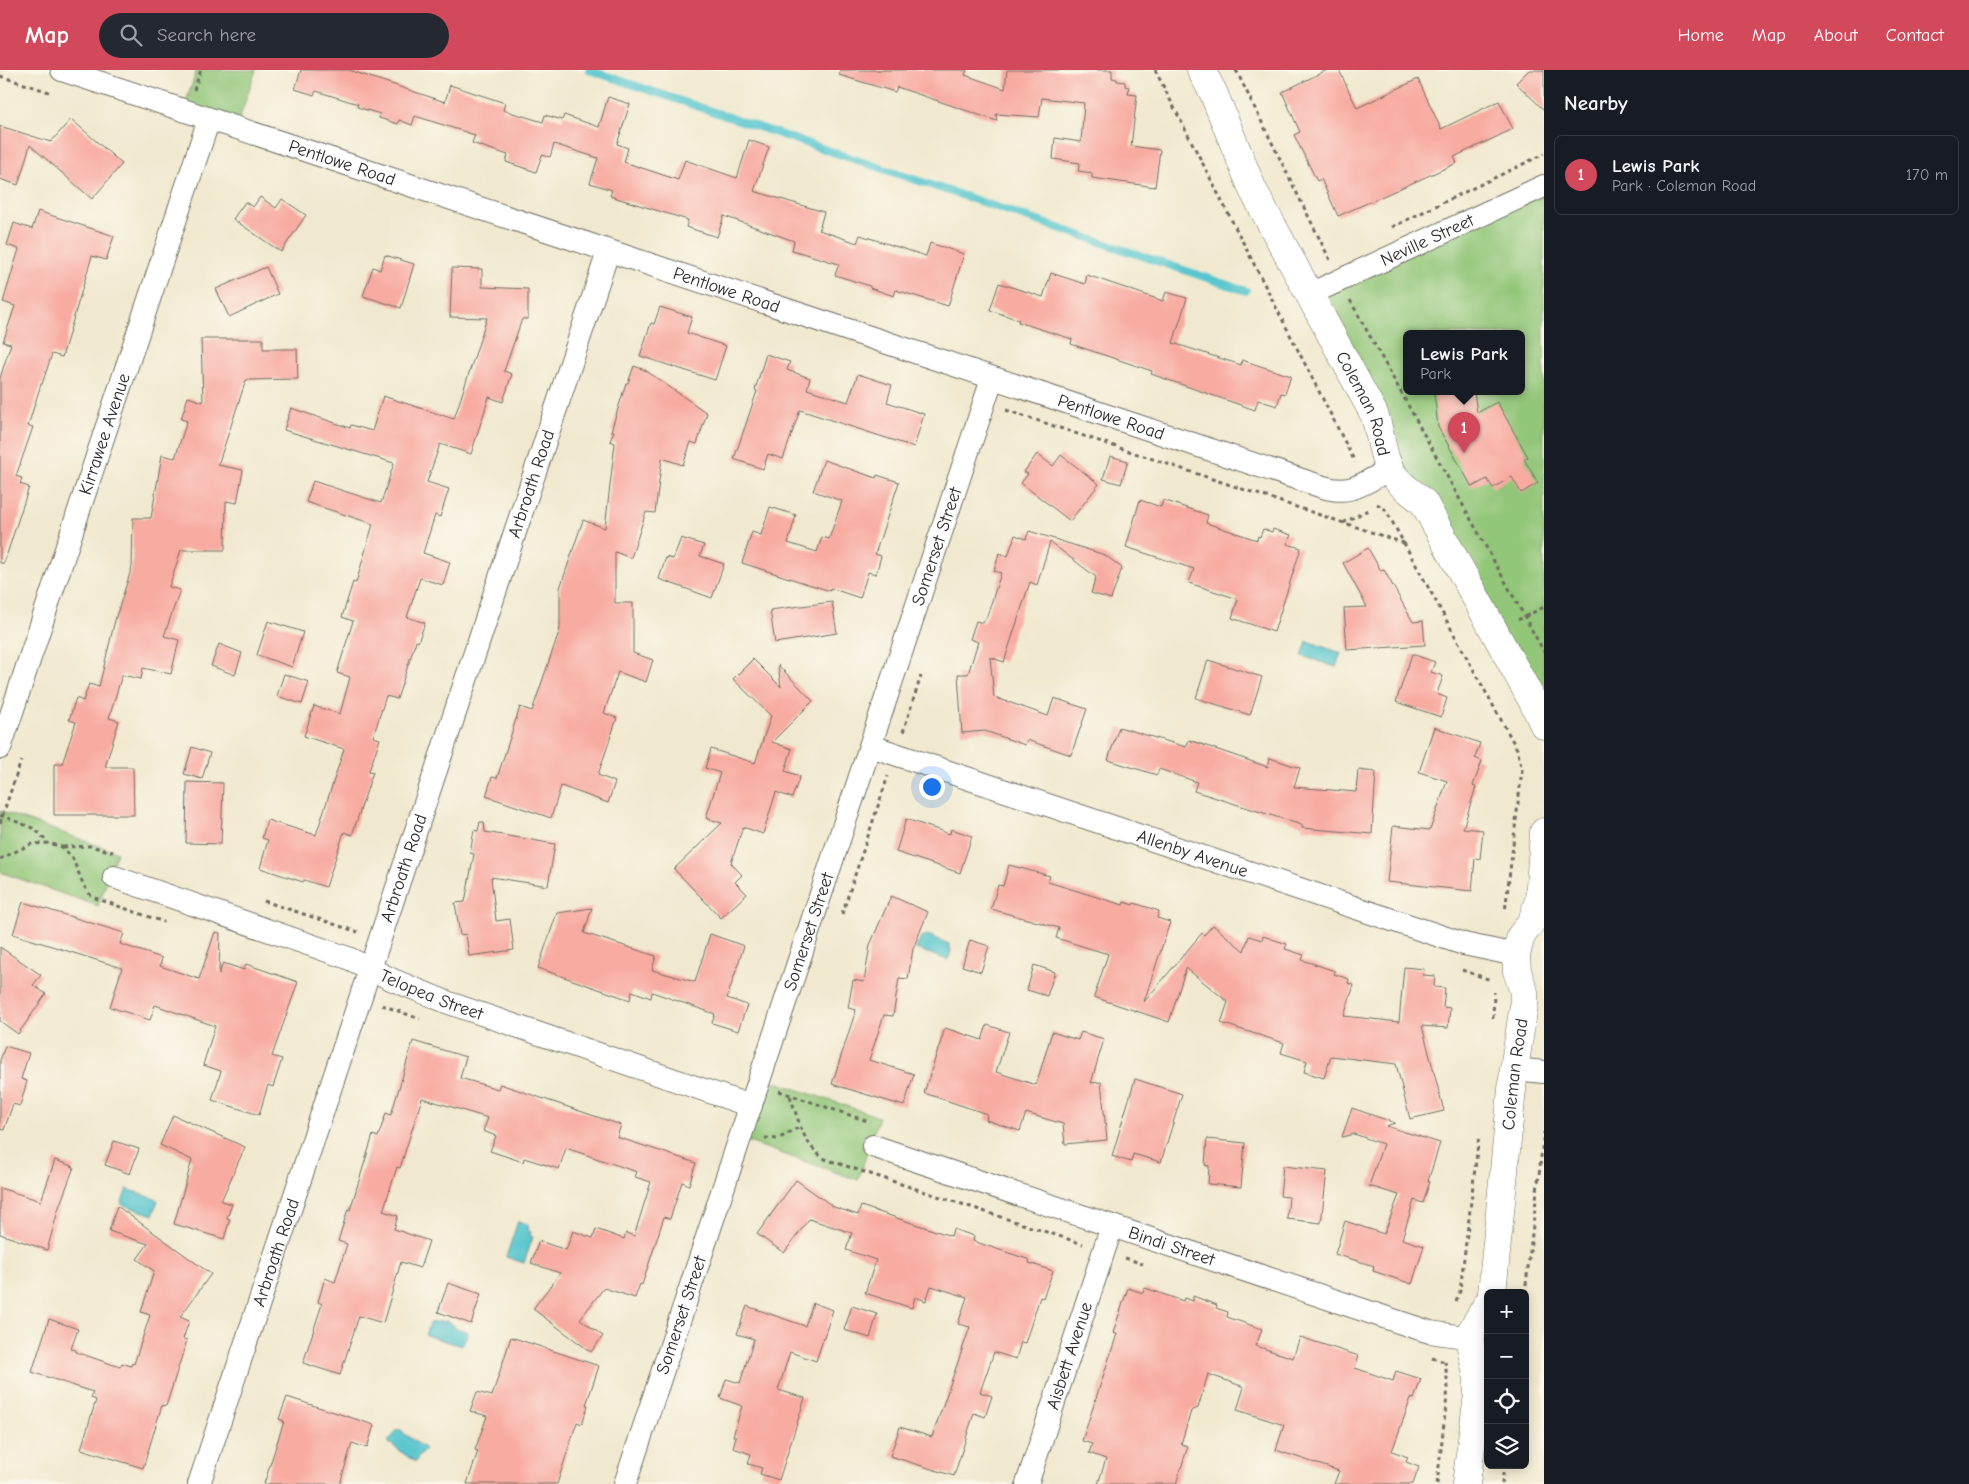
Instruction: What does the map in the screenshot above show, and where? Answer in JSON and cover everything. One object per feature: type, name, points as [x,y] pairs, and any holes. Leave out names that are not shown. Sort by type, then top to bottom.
[{"type":"street","name":"Pentlowe Road","points":[[62,70],[1332,490],[1344,491],[1354,488],[1390,469]]},
{"type":"street","name":"Coleman Road","points":[[1201,70],[1213,92],[1253,190],[1374,414],[1382,436],[1385,458],[1390,469],[1400,483],[1424,503],[1544,725]]},
{"type":"street","name":"Kirrawee Avenue","points":[[0,748],[209,119]]},
{"type":"street","name":"Neville Street","points":[[1310,294],[1544,186]]},
{"type":"street","name":"Arbroath Road","points":[[199,1484],[608,252]]},
{"type":"street","name":"Somerset Street","points":[[625,1484],[992,379]]},
{"type":"street","name":"Allenby Avenue","points":[[871,746],[1464,944],[1516,955]]},
{"type":"street","name":"Coleman Road","points":[[1492,1289],[1514,1069],[1524,1005],[1524,992],[1517,971],[1516,955],[1521,936],[1532,921],[1539,900],[1544,832]]},
{"type":"street","name":"Telopea Street","points":[[114,877],[348,958],[393,980],[450,1003],[751,1106]]},
{"type":"street","points":[[1514,1069],[1544,1072]]},
{"type":"street","name":"Bindi Street","points":[[873,1146],[1414,1327],[1430,1332],[1471,1338]]},
{"type":"street","name":"Aisbett Avenue","points":[[1026,1484],[1112,1226]]},
{"type":"street","points":[[1466,1484],[1478,1395],[1478,1379],[1471,1349],[1471,1338],[1475,1325],[1484,1310]]},
{"type":"path","points":[[192,95],[201,70]]},
{"type":"path","points":[[1155,70],[1359,470]]},
{"type":"path","points":[[1236,70],[1329,258],[1338,254]]},
{"type":"path","points":[[1392,228],[1544,154]]},
{"type":"path","points":[[1351,302],[1544,652]]},
{"type":"path","points":[[1003,409],[1404,543]]},
{"type":"path","points":[[1374,500],[1377,505],[1384,508],[1404,543],[1517,749],[1521,760],[1522,770],[1505,914]]},
{"type":"path","points":[[1343,523],[1369,510]]},
{"type":"path","points":[[0,814],[35,829],[49,843]]},
{"type":"path","points":[[1492,975],[1495,996],[1492,1022]]},
{"type":"path","points":[[761,1137],[772,1140],[778,1139],[801,1126]]},
{"type":"path","points":[[1454,1305],[1460,1290],[1479,1132]]},
{"type":"path","points":[[1525,1289],[1544,1132]]},
{"type":"path","points":[[1437,1484],[1448,1388],[1446,1356]]},
{"type":"path","points":[[1502,1484],[1504,1469]]},
{"type":"green space","points":[[197,70],[256,70],[236,128],[183,110]]},
{"type":"green space","points":[[1544,185],[1544,725],[1310,294]]},
{"type":"green space","points":[[0,811],[117,852],[98,906],[0,872]]},
{"type":"green space","points":[[761,1077],[879,1117],[858,1180],[740,1139]]},
{"type":"water","points":[[1307,641],[1341,653],[1336,667],[1302,656]]},
{"type":"water","points":[[928,935],[949,944],[951,951],[948,960],[916,949],[921,937]]},
{"type":"water","points":[[127,1189],[158,1200],[153,1215],[121,1204]]},
{"type":"water","points":[[518,1221],[528,1225],[527,1230],[531,1232],[530,1236],[533,1237],[524,1263],[506,1257]]},
{"type":"water","points":[[447,1321],[456,1328],[468,1332],[462,1346],[425,1335],[429,1323]]},
{"type":"water","points":[[398,1429],[425,1449],[415,1462],[388,1442]]},
{"type":"building","points":[[301,70],[349,70],[445,102],[450,85],[505,103],[503,110],[543,122],[545,115],[562,120],[564,115],[599,127],[608,97],[630,104],[617,144],[628,148],[624,162],[678,180],[685,160],[737,178],[749,140],[769,147],[754,191],[824,212],[819,230],[857,243],[860,235],[926,256],[930,243],[964,254],[948,306],[896,290],[894,296],[835,275],[839,264],[792,250],[794,241],[724,216],[717,237],[686,227],[688,220],[610,196],[612,190],[590,183],[598,158],[554,144],[550,157],[542,155],[536,172],[506,162],[508,155],[472,143],[475,135],[415,116],[412,125],[399,120],[398,124],[379,118],[380,114],[357,107],[358,104],[316,91],[314,95],[295,89]]},
{"type":"building","points":[[840,70],[967,70],[965,75],[1005,89],[1007,70],[1112,70],[1112,78],[1125,82],[1125,86],[1129,87],[1128,94],[1137,95],[1131,146],[1160,150],[1155,187],[1092,178],[1092,173],[1078,171],[1080,163],[1053,159],[1055,138],[1081,142],[1084,103],[1042,98],[1039,117],[996,114],[997,121],[897,87],[895,92],[839,75]]},
{"type":"building","points":[[1327,70],[1339,70],[1357,108],[1418,79],[1441,129],[1499,101],[1513,129],[1454,157],[1457,163],[1338,216],[1321,179],[1317,181],[1294,135],[1300,132],[1282,92]]},
{"type":"building","points":[[1529,70],[1544,70],[1544,110],[1516,83]]},
{"type":"building","points":[[71,119],[122,164],[92,199],[30,145],[18,185],[0,179],[0,126],[51,142]]},
{"type":"building","points":[[260,197],[276,208],[282,199],[306,215],[281,252],[233,219],[245,202],[253,207]]},
{"type":"building","points":[[38,211],[114,236],[106,260],[92,256],[62,357],[52,354],[41,384],[28,426],[33,427],[16,476],[22,478],[20,484],[29,487],[4,563],[0,563],[0,378],[11,344],[3,342],[15,306],[3,302],[19,249],[7,245],[14,223],[32,229]]},
{"type":"building","points":[[385,255],[414,264],[401,308],[363,296],[373,267],[380,270]]},
{"type":"building","points":[[266,267],[278,294],[229,317],[216,289]]},
{"type":"building","points":[[452,268],[482,269],[482,287],[528,289],[528,319],[522,319],[504,371],[512,374],[503,402],[489,397],[471,454],[440,444],[427,482],[449,489],[440,517],[435,515],[423,553],[450,562],[443,585],[420,578],[407,617],[425,623],[418,642],[416,641],[397,699],[386,696],[373,737],[380,739],[369,771],[373,772],[352,835],[344,832],[326,887],[304,880],[303,882],[260,868],[268,840],[262,838],[267,820],[316,835],[344,749],[304,736],[314,706],[340,714],[350,677],[337,673],[353,621],[342,617],[353,582],[356,583],[373,524],[306,502],[313,481],[381,503],[394,463],[284,430],[291,408],[350,428],[351,425],[372,431],[383,396],[454,419],[487,318],[450,317]]},
{"type":"building","points":[[1051,273],[1085,284],[1087,275],[1163,301],[1166,292],[1187,298],[1173,343],[1241,365],[1242,360],[1291,376],[1285,394],[1281,393],[1277,406],[1258,400],[1255,410],[1151,374],[1152,371],[1071,344],[1072,339],[1018,322],[1019,320],[990,310],[999,283],[1043,297]]},
{"type":"building","points":[[660,307],[692,317],[687,333],[726,346],[715,380],[640,356],[651,323],[654,324]]},
{"type":"building","points":[[201,339],[263,339],[263,349],[297,349],[298,379],[246,380],[218,465],[243,470],[237,503],[226,501],[225,550],[181,550],[169,587],[180,590],[164,636],[179,640],[171,674],[143,668],[141,679],[122,675],[109,718],[119,721],[105,767],[133,767],[134,815],[54,815],[54,764],[62,764],[76,722],[69,720],[76,698],[83,701],[89,684],[99,687],[115,620],[132,567],[133,518],[151,518],[162,455],[175,458],[187,421],[181,419],[188,397],[203,402]]},
{"type":"building","points":[[766,354],[790,362],[787,370],[810,378],[807,389],[848,402],[858,374],[892,385],[887,402],[924,414],[914,447],[800,410],[783,459],[768,454],[763,469],[734,459],[757,391],[755,390]]},
{"type":"building","points":[[634,366],[645,370],[707,413],[697,444],[691,442],[683,465],[662,458],[655,513],[646,512],[631,558],[615,552],[615,603],[633,603],[633,653],[653,660],[646,682],[618,672],[604,713],[617,718],[598,775],[615,782],[608,803],[561,786],[551,818],[486,796],[492,777],[497,778],[520,707],[532,711],[560,629],[560,588],[583,520],[605,528],[615,443],[610,441],[614,431],[611,431],[626,383],[628,383]]},
{"type":"building","points":[[1434,395],[1474,395],[1477,413],[1497,402],[1528,457],[1524,459],[1538,483],[1521,493],[1512,477],[1493,488],[1487,479],[1472,487],[1438,427]]},
{"type":"building","points":[[1037,454],[1053,466],[1061,455],[1099,484],[1070,521],[1021,483],[1028,474],[1024,472]]},
{"type":"building","points":[[1110,456],[1128,461],[1121,484],[1103,479]]},
{"type":"building","points":[[824,460],[876,478],[877,475],[899,482],[875,554],[881,556],[876,574],[868,572],[860,598],[830,588],[830,591],[742,563],[752,532],[761,535],[770,507],[796,515],[788,543],[817,552],[822,537],[829,539],[842,501],[813,491]]},
{"type":"building","points":[[1140,500],[1161,507],[1163,500],[1208,515],[1206,523],[1257,540],[1263,529],[1272,532],[1273,529],[1291,535],[1287,544],[1301,548],[1274,632],[1232,618],[1238,599],[1189,583],[1194,569],[1126,547]]},
{"type":"building","points":[[1029,531],[1105,555],[1122,568],[1111,599],[1091,593],[1096,577],[1050,542],[1037,585],[1030,582],[1004,662],[990,657],[994,697],[1048,716],[1054,698],[1087,709],[1071,755],[1027,740],[1025,745],[985,731],[962,733],[958,674],[968,674],[978,642],[970,639],[976,621],[983,623],[987,616],[1001,573],[994,571],[999,553],[1008,556],[1015,535],[1026,539]]},
{"type":"building","points":[[681,538],[704,545],[700,556],[724,564],[712,598],[659,579],[666,557],[673,559]]},
{"type":"building","points":[[1368,548],[1381,571],[1384,570],[1413,622],[1423,621],[1425,645],[1347,650],[1344,608],[1367,607],[1343,563]]},
{"type":"building","points":[[832,602],[837,633],[775,643],[770,610]]},
{"type":"building","points":[[268,621],[303,632],[292,667],[257,655]]},
{"type":"building","points":[[219,644],[242,653],[235,675],[211,666]]},
{"type":"building","points":[[1412,654],[1435,662],[1431,672],[1443,676],[1437,694],[1447,698],[1441,717],[1396,702]]},
{"type":"building","points":[[753,659],[781,687],[778,665],[813,701],[772,742],[792,749],[785,771],[800,776],[792,798],[776,792],[763,834],[743,827],[731,863],[742,875],[735,882],[747,894],[721,918],[674,869],[722,823],[706,818],[720,773],[705,768],[711,749],[755,763],[771,716],[733,679]]},
{"type":"building","points":[[1208,660],[1262,677],[1250,715],[1196,698]]},
{"type":"building","points":[[284,674],[309,682],[302,704],[277,696]]},
{"type":"building","points":[[1119,727],[1186,747],[1189,740],[1268,767],[1270,758],[1300,768],[1294,787],[1356,792],[1358,770],[1376,772],[1372,834],[1302,828],[1302,825],[1194,791],[1197,782],[1159,769],[1157,775],[1108,760]]},
{"type":"building","points":[[1434,727],[1480,743],[1475,758],[1482,761],[1473,786],[1476,787],[1463,828],[1483,830],[1480,859],[1475,858],[1472,891],[1387,882],[1393,826],[1430,830],[1447,781],[1419,772]]},
{"type":"building","points":[[192,747],[210,753],[202,779],[184,774]]},
{"type":"building","points":[[187,782],[223,783],[221,844],[186,843]]},
{"type":"building","points":[[906,819],[950,834],[951,829],[972,836],[960,873],[896,852]]},
{"type":"building","points":[[480,822],[484,822],[485,832],[555,844],[548,886],[491,877],[496,921],[510,919],[514,950],[469,956],[466,934],[460,935],[455,903],[465,902],[474,854],[470,853],[474,830],[478,831]]},
{"type":"building","points":[[1009,865],[1050,876],[1048,882],[1123,905],[1124,902],[1133,905],[1134,903],[1159,911],[1157,918],[1170,922],[1144,1002],[1202,933],[1204,935],[1213,925],[1244,951],[1249,936],[1262,940],[1263,936],[1287,944],[1285,949],[1304,955],[1302,960],[1335,971],[1334,974],[1349,979],[1348,983],[1354,985],[1344,1016],[1399,1022],[1404,967],[1424,969],[1423,975],[1435,976],[1434,987],[1445,988],[1443,1007],[1450,1008],[1448,1028],[1422,1026],[1444,1111],[1410,1119],[1396,1064],[1331,1056],[1324,1078],[1304,1072],[1307,1061],[1281,1053],[1284,1043],[1221,1023],[1228,1002],[1186,968],[1169,1022],[1094,997],[1108,954],[1056,938],[1059,928],[991,909],[998,885],[1003,886]]},
{"type":"building","points":[[891,896],[928,912],[913,949],[908,979],[899,978],[893,1016],[884,1015],[869,1060],[914,1074],[904,1106],[832,1084],[856,1010],[848,1008],[853,980],[864,982],[870,945]]},
{"type":"building","points":[[23,902],[124,933],[120,944],[162,958],[160,966],[199,979],[215,932],[220,933],[219,974],[223,963],[244,970],[246,964],[298,982],[272,1056],[282,1059],[273,1087],[268,1085],[259,1115],[212,1100],[221,1071],[203,1065],[215,1026],[155,1005],[150,1020],[110,1007],[122,968],[13,934]]},
{"type":"building","points":[[592,908],[584,933],[656,956],[652,970],[695,982],[710,934],[744,946],[727,998],[747,1005],[738,1031],[712,1023],[715,1014],[652,992],[651,998],[632,991],[630,1000],[538,968],[557,913]]},
{"type":"building","points":[[970,940],[989,946],[981,972],[962,966]]},
{"type":"building","points":[[0,947],[41,975],[33,985],[46,994],[18,1034],[0,1021]]},
{"type":"building","points":[[1034,965],[1055,972],[1047,996],[1027,990]]},
{"type":"building","points":[[987,1025],[1009,1032],[996,1072],[1036,1085],[1052,1032],[1078,1040],[1081,1032],[1104,1039],[1091,1083],[1101,1082],[1107,1140],[1065,1144],[1063,1124],[1026,1113],[1020,1131],[986,1120],[987,1114],[924,1093],[945,1028],[982,1040]]},
{"type":"building","points":[[413,1041],[466,1057],[460,1078],[498,1089],[500,1084],[621,1125],[617,1137],[696,1163],[689,1185],[682,1182],[670,1219],[664,1217],[642,1285],[640,1284],[635,1298],[604,1288],[580,1319],[603,1336],[591,1352],[533,1309],[560,1273],[531,1263],[539,1241],[566,1250],[573,1231],[593,1238],[596,1229],[624,1239],[626,1233],[634,1236],[651,1182],[635,1177],[637,1172],[566,1148],[559,1169],[524,1158],[523,1162],[490,1151],[496,1136],[483,1131],[488,1118],[422,1098],[400,1168],[397,1167],[383,1211],[398,1216],[394,1229],[429,1241],[420,1268],[401,1262],[383,1323],[359,1316],[340,1375],[303,1363],[322,1304],[318,1302],[325,1278],[335,1282],[347,1244],[338,1241],[348,1209],[350,1210],[373,1135],[378,1137],[386,1113],[391,1115]]},
{"type":"building","points":[[5,1046],[29,1053],[21,1079],[27,1081],[20,1106],[13,1104],[4,1130],[0,1129],[0,1060]]},
{"type":"building","points":[[1135,1079],[1182,1094],[1161,1162],[1133,1154],[1131,1162],[1112,1156]]},
{"type":"building","points":[[1352,1108],[1395,1123],[1386,1126],[1440,1143],[1423,1203],[1414,1200],[1402,1239],[1424,1246],[1412,1284],[1373,1271],[1374,1266],[1335,1254],[1345,1221],[1384,1234],[1399,1195],[1369,1186],[1383,1144],[1354,1134],[1342,1137]]},
{"type":"building","points":[[173,1115],[245,1147],[221,1201],[232,1204],[227,1218],[230,1219],[224,1239],[174,1224],[192,1160],[160,1145]]},
{"type":"building","points":[[1207,1139],[1245,1143],[1241,1187],[1208,1184],[1209,1166],[1205,1165]]},
{"type":"building","points":[[114,1141],[139,1149],[130,1174],[105,1165]]},
{"type":"building","points":[[55,1160],[74,1167],[59,1207],[47,1250],[0,1234],[0,1188],[41,1201]]},
{"type":"building","points":[[1283,1166],[1327,1171],[1321,1223],[1287,1219],[1289,1197],[1280,1196]]},
{"type":"building","points":[[796,1180],[834,1207],[858,1215],[861,1206],[951,1236],[953,1229],[974,1236],[973,1241],[1030,1260],[1029,1263],[1053,1271],[1043,1298],[1040,1297],[1025,1343],[1021,1342],[1016,1359],[994,1352],[980,1392],[992,1396],[985,1417],[974,1413],[954,1476],[890,1456],[900,1427],[932,1437],[970,1327],[958,1324],[967,1297],[931,1286],[926,1301],[915,1297],[912,1308],[865,1293],[876,1260],[846,1250],[852,1233],[809,1219],[784,1253],[757,1234]]},
{"type":"building","points":[[117,1206],[211,1274],[180,1317],[189,1321],[183,1339],[187,1340],[166,1406],[162,1405],[143,1468],[81,1449],[96,1400],[91,1398],[93,1392],[32,1372],[49,1319],[78,1329],[71,1349],[76,1350],[76,1352],[120,1367],[122,1363],[131,1366],[132,1363],[134,1364],[150,1315],[141,1312],[154,1271],[137,1259],[148,1244],[109,1231]]},
{"type":"building","points":[[448,1283],[481,1294],[471,1324],[438,1312]]},
{"type":"building","points":[[1128,1288],[1143,1293],[1145,1288],[1183,1301],[1184,1298],[1193,1301],[1193,1296],[1217,1305],[1216,1308],[1228,1312],[1227,1317],[1262,1329],[1256,1346],[1293,1358],[1300,1337],[1359,1356],[1355,1368],[1393,1381],[1396,1371],[1421,1379],[1414,1399],[1411,1398],[1392,1451],[1408,1457],[1406,1462],[1419,1467],[1413,1484],[1334,1484],[1339,1471],[1276,1450],[1284,1425],[1237,1410],[1244,1387],[1208,1374],[1198,1408],[1191,1411],[1181,1444],[1188,1446],[1176,1484],[1098,1484],[1106,1459],[1089,1453],[1092,1444],[1082,1441],[1117,1334],[1113,1333]]},
{"type":"building","points":[[813,1303],[833,1310],[816,1361],[790,1352],[778,1390],[805,1398],[779,1480],[760,1474],[762,1468],[748,1464],[751,1454],[733,1448],[736,1436],[733,1436],[742,1406],[720,1398],[726,1379],[740,1383],[754,1339],[737,1334],[747,1306],[805,1326]]},
{"type":"building","points":[[852,1306],[877,1314],[870,1338],[844,1330]]},
{"type":"building","points":[[511,1337],[599,1366],[586,1405],[588,1405],[582,1424],[577,1422],[557,1484],[467,1484],[478,1451],[475,1450],[487,1416],[470,1411],[477,1392],[492,1396]]},
{"type":"building","points":[[287,1397],[374,1425],[367,1448],[352,1443],[340,1484],[264,1484],[284,1421],[279,1419]]},
{"type":"waterway","points":[[589,70],[1246,291]]},
{"type":"place","name":"Lewis Park","points":[[1464,453]]}]
